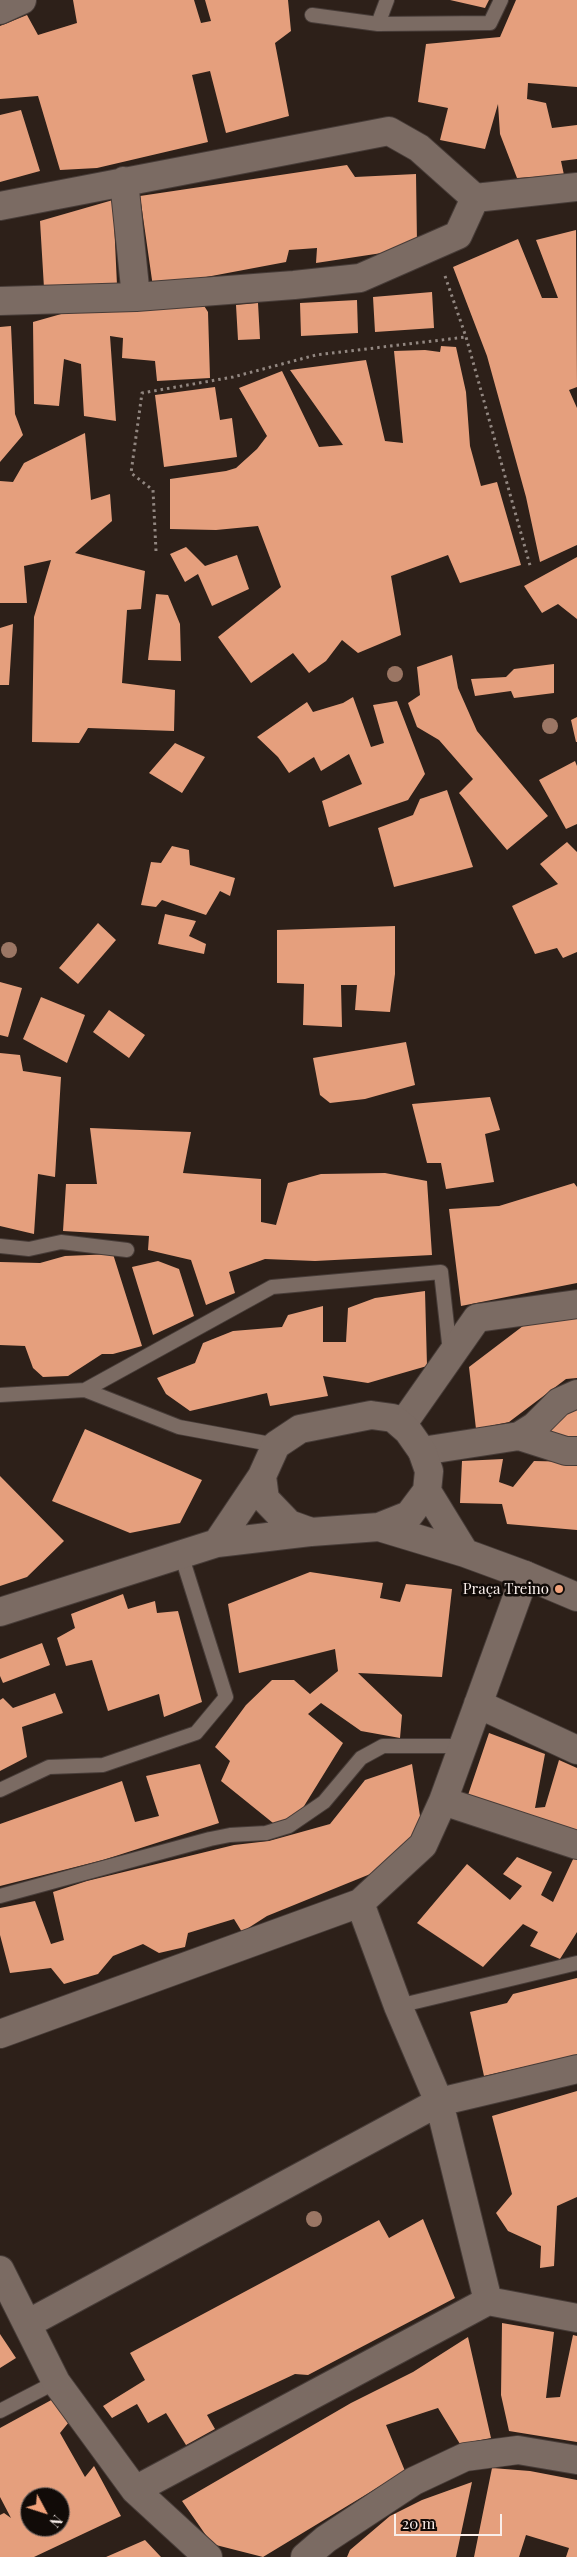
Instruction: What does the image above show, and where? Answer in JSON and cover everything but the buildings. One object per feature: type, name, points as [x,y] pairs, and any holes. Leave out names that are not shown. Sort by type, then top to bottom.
[{"type":"street","points":[[0,10],[22,0]]},
{"type":"street","points":[[0,206],[389,131],[419,148],[475,198],[577,187]]},
{"type":"street","points":[[124,181],[136,296]]},
{"type":"street","points":[[0,300],[136,296],[294,285],[360,278],[458,235],[475,198]]},
{"type":"street","points":[[402,1425],[477,1318],[577,1304]]},
{"type":"street","points":[[422,1451],[519,1436],[535,1426],[559,1402],[577,1394]]},
{"type":"street","points":[[0,1612],[217,1542],[379,1527],[409,1515],[427,1491],[430,1470],[422,1451],[402,1425],[393,1418],[371,1415],[300,1429],[276,1445],[262,1476],[217,1542]]},
{"type":"street","points":[[519,1436],[566,1451],[577,1451]]},
{"type":"street","points":[[262,1476],[265,1499],[289,1524],[311,1532]]},
{"type":"street","points":[[427,1491],[465,1553]]},
{"type":"street","points":[[379,1527],[465,1553],[577,1597]]},
{"type":"street","points":[[0,2034],[360,1903],[423,1845],[443,1801],[525,1575]]},
{"type":"street","points":[[478,1704],[577,1750]]},
{"type":"street","points":[[443,1801],[577,1845]]},
{"type":"street","points":[[360,1903],[398,2006],[439,2102],[488,2301]]},
{"type":"street","points":[[27,2324],[439,2102],[577,2069]]},
{"type":"street","points":[[0,2270],[56,2382],[135,2490],[208,2557]]},
{"type":"street","points":[[135,2490],[488,2301],[577,2318]]},
{"type":"street","points":[[305,2557],[326,2539],[414,2481],[465,2457],[518,2450],[577,2460]]},
{"type":"lane","points":[[378,24],[387,0]]},
{"type":"lane","points":[[312,15],[378,24],[490,24],[501,0]]},
{"type":"lane","points":[[0,1246],[29,1250],[60,1242],[127,1250]]},
{"type":"lane","points":[[85,1390],[272,1287],[282,1286],[441,1272],[450,1355]]},
{"type":"lane","points":[[0,1395],[85,1390],[179,1427],[276,1445]]},
{"type":"lane","points":[[0,1790],[48,1767],[103,1765],[196,1733],[226,1697],[182,1554]]},
{"type":"lane","points":[[0,1896],[210,1839],[230,1835],[266,1833],[289,1826],[324,1802],[361,1758],[383,1746],[463,1746]]},
{"type":"lane","points":[[398,2006],[577,1963]]},
{"type":"lane","points":[[0,2412],[56,2382]]},
{"type":"path","points":[[434,245],[466,337],[531,569]]},
{"type":"path","points":[[156,551],[153,490],[131,473],[142,394],[233,377],[316,355],[466,337]]},
{"type":"place","name":"Praça Treino","points":[[559,1589]]}]
